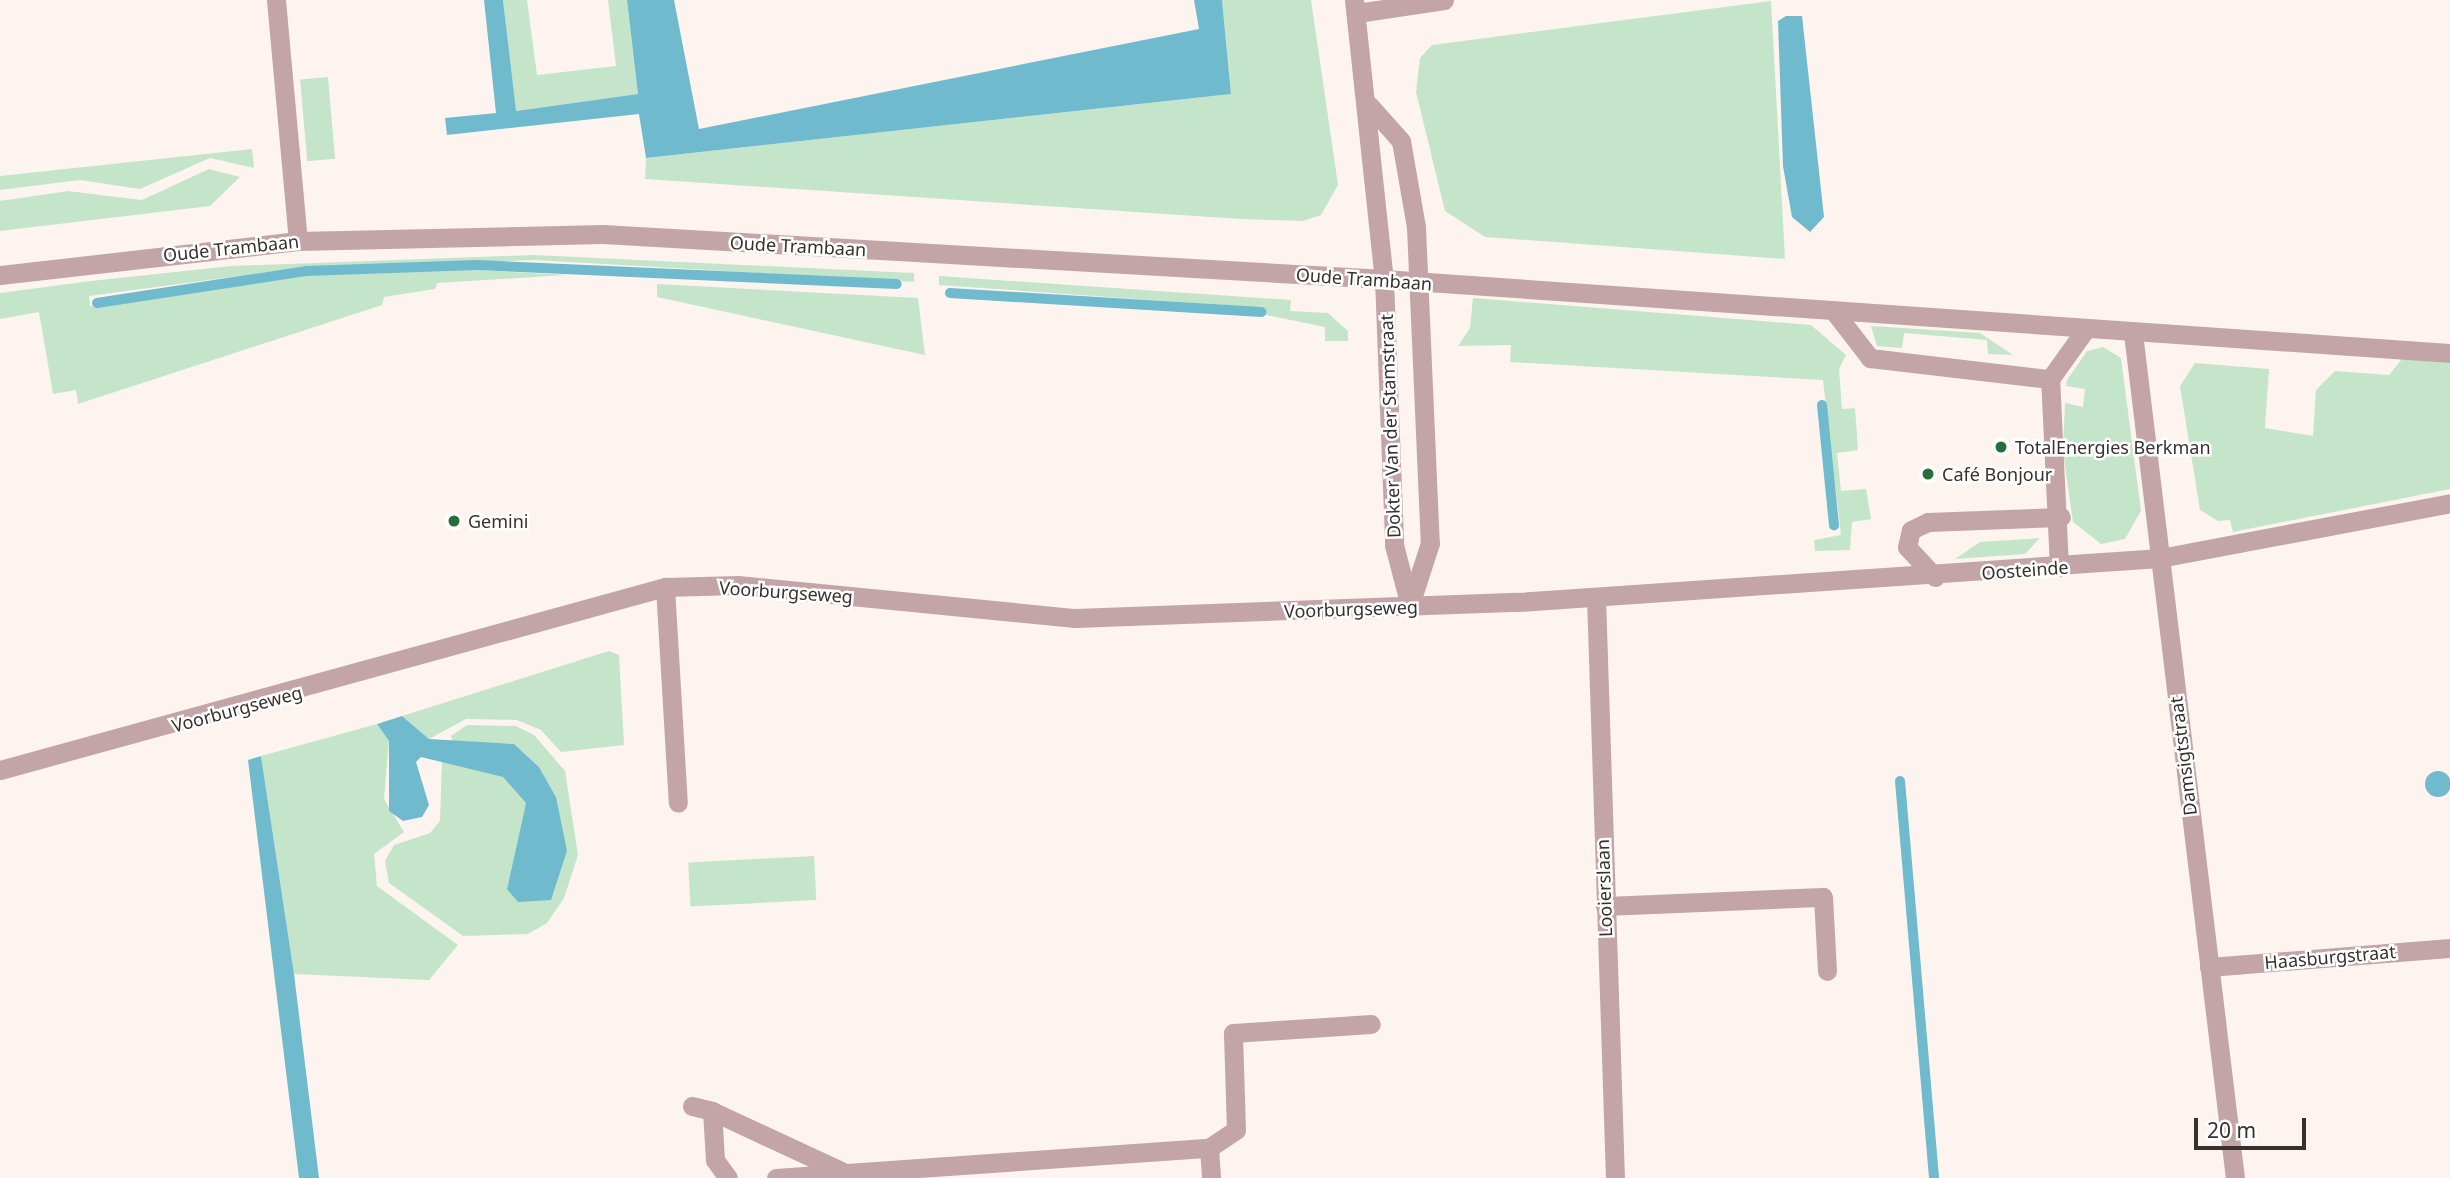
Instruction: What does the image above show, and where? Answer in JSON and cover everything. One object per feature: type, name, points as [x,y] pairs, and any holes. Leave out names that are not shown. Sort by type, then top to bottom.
[{"type":"street","points":[[276,0],[298,241]]},
{"type":"street","points":[[1355,6],[1444,0]]},
{"type":"street","name":"Dokter Van der Stamstraat","points":[[1355,6],[1369,105],[1384,279],[1394,545],[1410,606]]},
{"type":"street","name":"Dokter Van der Stamstraat","points":[[1369,105],[1401,141],[1416,227],[1430,543],[1410,606]]},
{"type":"street","name":"Oude Trambaan","points":[[0,275],[298,241],[603,234],[1384,279],[1836,314]]},
{"type":"street","points":[[1836,314],[2450,353]]},
{"type":"street","points":[[1836,314],[1870,358],[2050,379]]},
{"type":"street","points":[[2059,567],[2061,517],[2050,379],[2085,330]]},
{"type":"street","name":"Damsigtstraat","points":[[2133,333],[2235,1178]]},
{"type":"street","name":"Oosteinde","points":[[1596,597],[1935,577],[2160,558],[2450,503]]},
{"type":"street","points":[[1935,577],[1907,547],[1910,530],[1928,522],[2061,517]]},
{"type":"street","name":"Voorburgseweg","points":[[0,770],[665,587],[738,585],[1075,618],[1596,597]]},
{"type":"street","points":[[665,587],[678,803]]},
{"type":"street","name":"Looierslaan","points":[[1596,597],[1615,1178]]},
{"type":"street","points":[[1605,906],[1823,897],[1827,971]]},
{"type":"street","name":"Haasburgstraat","points":[[2209,967],[2450,948]]},
{"type":"street","points":[[776,1178],[1209,1148],[1236,1130],[1233,1033],[1371,1024]]},
{"type":"street","points":[[692,1106],[712,1111],[845,1173]]},
{"type":"street","points":[[712,1111],[715,1160],[728,1178]]},
{"type":"street","points":[[1209,1148],[1211,1178]]},
{"type":"green space","points":[[503,0],[527,0],[537,75],[616,66],[608,0],[627,0],[638,94],[515,111]]},
{"type":"green space","points":[[1222,0],[1311,0],[1338,185],[1321,215],[1303,221],[1240,219],[645,179],[646,158],[1231,94]]},
{"type":"green space","points":[[1771,1],[1785,259],[1485,237],[1445,211],[1416,92],[1420,58],[1432,45]]},
{"type":"green space","points":[[328,77],[335,159],[307,161],[300,79]]},
{"type":"green space","points":[[252,149],[254,168],[210,158],[140,189],[80,180],[0,190],[0,176]]},
{"type":"green space","points":[[209,169],[240,177],[210,206],[0,231],[0,201],[68,191],[142,200]]},
{"type":"green space","points":[[534,255],[914,273],[914,282],[535,260],[299,268],[89,296],[90,306],[306,275],[462,269],[567,275],[437,283],[435,289],[384,297],[382,305],[78,404],[76,390],[53,394],[39,312],[0,319],[0,293],[91,281],[231,266]]},
{"type":"green space","points":[[939,276],[1291,300],[1290,311],[1328,313],[1348,331],[1348,341],[1325,341],[1325,327],[1266,315],[1265,308],[939,285]]},
{"type":"green space","points":[[657,284],[918,298],[925,355],[657,297]]},
{"type":"green space","points":[[1473,298],[1811,325],[1846,355],[1839,369],[1842,409],[1855,408],[1858,450],[1837,453],[1841,491],[1866,489],[1871,519],[1852,522],[1850,550],[1815,551],[1814,540],[1841,535],[1823,380],[1510,362],[1511,345],[1458,346],[1470,328]]},
{"type":"green space","points":[[1871,326],[1980,333],[2013,355],[1988,354],[1987,340],[1904,333],[1902,348],[1877,346]]},
{"type":"green space","points":[[2103,347],[2121,358],[2141,511],[2125,539],[2101,544],[2073,522],[2063,451],[2065,403],[2083,407],[2085,389],[2066,386],[2067,380],[2087,351]]},
{"type":"green space","points":[[2402,359],[2450,363],[2450,489],[2233,532],[2230,520],[2218,521],[2200,510],[2180,386],[2195,363],[2269,369],[2265,428],[2313,436],[2316,390],[2335,371],[2389,375]]},
{"type":"green space","points":[[2040,538],[2025,554],[1955,559],[1980,542]]},
{"type":"green space","points":[[609,651],[619,655],[624,745],[561,752],[541,730],[517,720],[466,719],[429,739],[402,716]]},
{"type":"green space","points":[[377,724],[389,741],[384,799],[404,832],[374,854],[377,886],[458,945],[429,980],[294,974],[261,756]]},
{"type":"green space","points":[[467,725],[516,726],[534,735],[565,771],[578,855],[564,898],[547,923],[528,934],[463,936],[389,883],[385,861],[394,845],[430,833],[440,821],[442,761],[503,777],[526,803],[507,889],[556,797],[539,767],[514,744],[453,742],[451,736]]},
{"type":"green space","points":[[814,856],[816,900],[690,907],[688,863]]},
{"type":"water","points":[[484,0],[503,0],[516,111],[638,94],[627,0],[674,0],[699,129],[1199,29],[1194,0],[1222,0],[1231,94],[646,158],[639,114],[447,135],[445,118],[496,113]]},
{"type":"water","points":[[1786,16],[1802,16],[1824,217],[1810,232],[1792,217],[1783,166],[1778,21]]},
{"type":"water","points":[[402,716],[429,739],[514,744],[539,767],[556,797],[567,851],[551,900],[518,902],[507,889],[526,803],[503,777],[421,757],[416,762],[429,805],[422,817],[403,821],[389,811],[389,741],[377,724]]},
{"type":"water","points":[[261,756],[294,974],[319,1178],[299,1178],[248,760]]},
{"type":"water","points":[[2438,771],[2447,775],[2451,784],[2447,793],[2438,797],[2429,793],[2425,784],[2429,775]]},
{"type":"waterway","points":[[97,303],[306,271],[477,265],[897,284]]},
{"type":"waterway","points":[[950,293],[1261,312]]},
{"type":"waterway","points":[[1822,405],[1834,525]]},
{"type":"waterway","points":[[1900,781],[1934,1178]]},
{"type":"place","name":"TotalEnergies Berkman","points":[[2001,447]]},
{"type":"place","name":"Café Bonjour","points":[[1928,474]]},
{"type":"place","name":"Gemini","points":[[454,521]]}]
